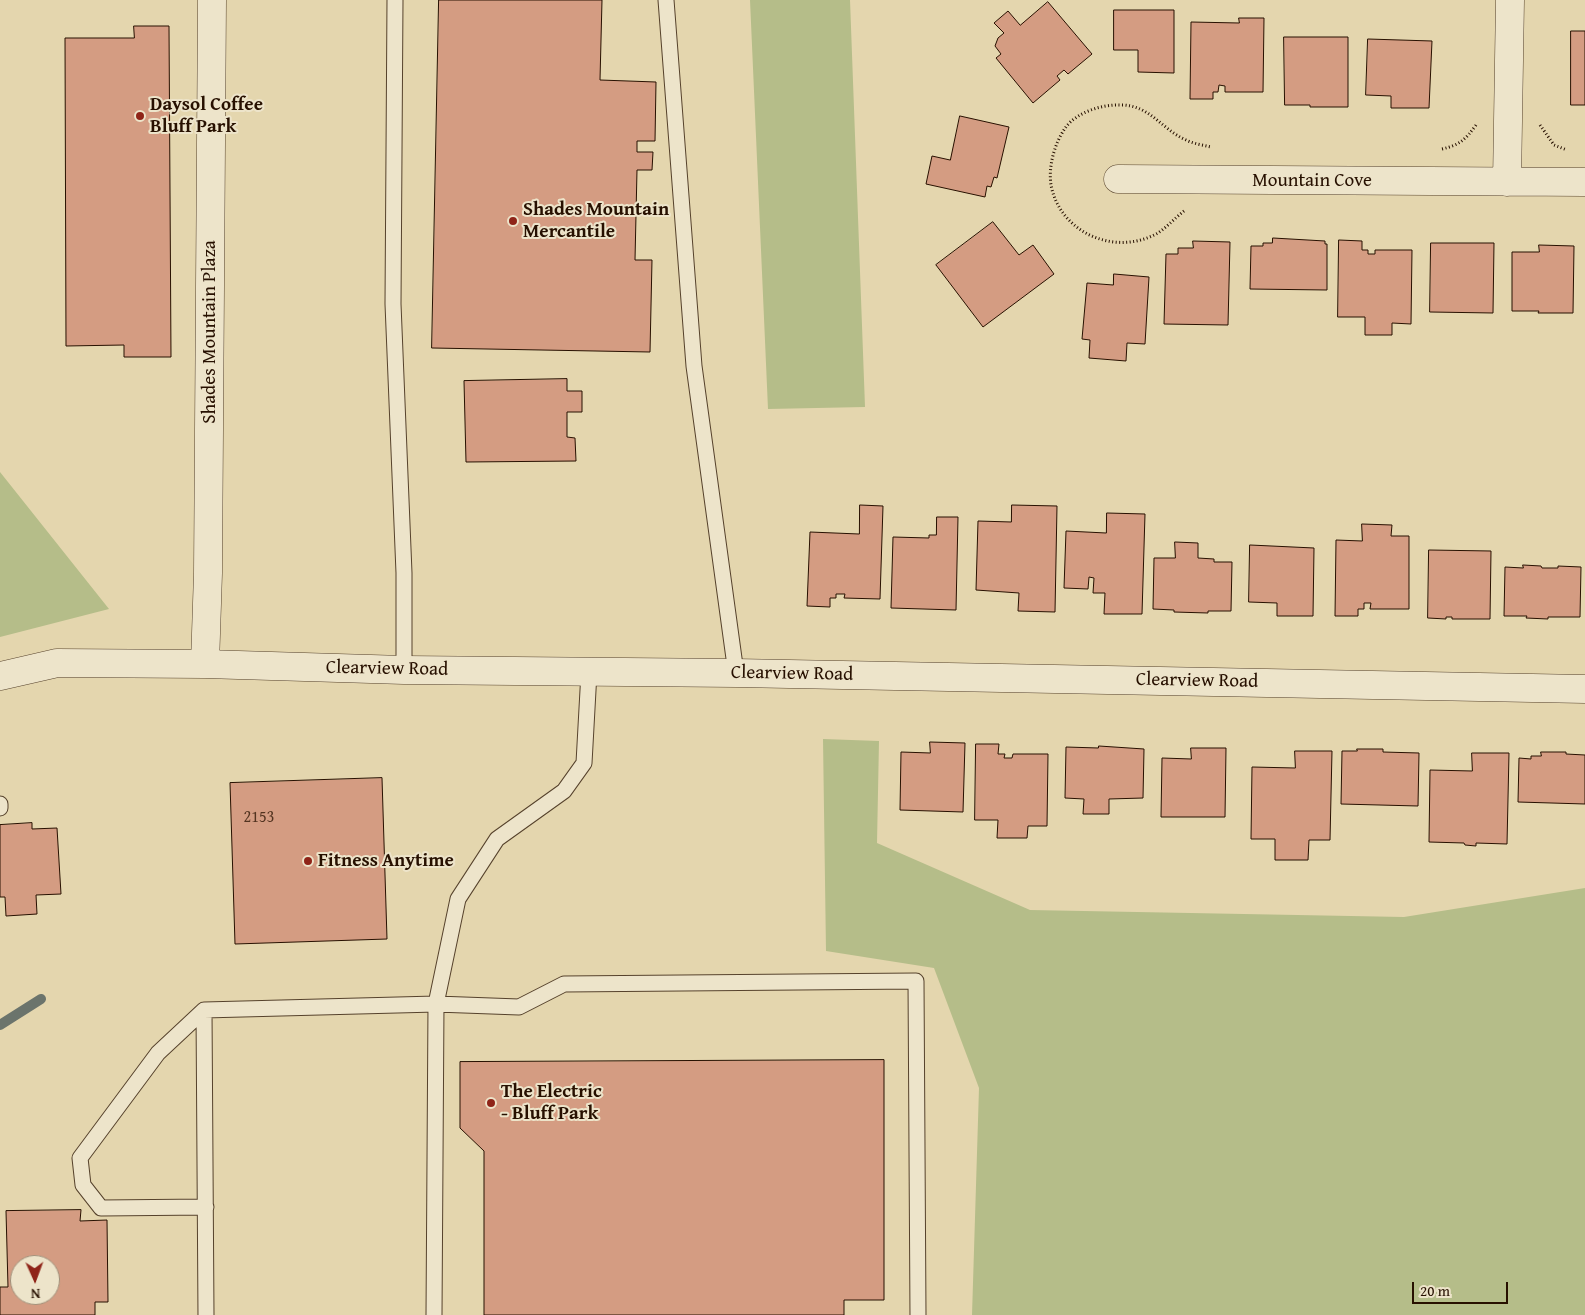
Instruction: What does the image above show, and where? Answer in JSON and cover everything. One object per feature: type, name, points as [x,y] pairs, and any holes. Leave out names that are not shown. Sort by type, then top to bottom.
[{"type":"street","name":"Shades Mountain Plaza","points":[[205,664],[208,573],[212,0]]},
{"type":"street","points":[[1507,182],[1510,0]]},
{"type":"street","name":"Mountain Cove","points":[[1118,180],[1585,182]]},
{"type":"street","name":"Clearview Road","points":[[0,676],[58,663],[205,664],[404,670],[736,673],[1585,689]]},
{"type":"lane","points":[[395,0],[393,304],[404,573],[404,670]]},
{"type":"lane","points":[[666,0],[694,366],[736,673]]},
{"type":"lane","points":[[434,1315],[436,1004],[458,899],[497,839],[564,791],[584,763],[590,672]]},
{"type":"lane","points":[[206,1206],[102,1208],[83,1185],[80,1158],[158,1053],[204,1010],[436,1004],[519,1007],[564,984],[916,981],[918,1315]]},
{"type":"lane","points":[[204,1010],[206,1315]]},
{"type":"path","points":[[1537,117],[1539,124],[1554,145],[1574,152]]},
{"type":"green space","points":[[750,0],[850,0],[865,407],[768,409]]},
{"type":"green space","points":[[0,472],[109,609],[0,637]]},
{"type":"green space","points":[[823,739],[879,741],[877,843],[1030,910],[1404,917],[1585,888],[1585,1315],[972,1315],[979,1088],[934,968],[826,951]]},
{"type":"building","points":[[439,0],[602,0],[600,80],[656,82],[655,141],[637,141],[637,152],[653,152],[652,170],[637,170],[635,260],[652,260],[650,352],[432,348]]},
{"type":"building","points":[[1048,2],[1092,54],[1068,74],[1064,70],[1057,76],[1060,80],[1033,103],[996,58],[1001,54],[995,46],[998,38],[1004,33],[994,23],[1008,11],[1020,25]]},
{"type":"building","points":[[1114,10],[1174,10],[1174,73],[1138,72],[1138,50],[1114,50]]},
{"type":"building","points":[[1239,18],[1264,18],[1263,92],[1225,92],[1225,86],[1219,85],[1218,92],[1213,92],[1213,99],[1190,99],[1191,22],[1239,23]]},
{"type":"building","points":[[134,26],[169,26],[171,357],[124,357],[124,345],[66,346],[65,38],[134,38]]},
{"type":"building","points":[[1571,31],[1585,31],[1585,105],[1571,105]]},
{"type":"building","points":[[1284,37],[1348,37],[1348,107],[1285,105]]},
{"type":"building","points":[[1368,39],[1432,41],[1429,108],[1391,108],[1391,96],[1366,95]]},
{"type":"building","points":[[960,116],[1009,127],[997,178],[994,177],[991,187],[987,186],[985,197],[926,184],[932,156],[950,160]]},
{"type":"building","points":[[993,222],[1019,255],[1033,245],[1054,274],[983,327],[936,265]]},
{"type":"building","points":[[1273,238],[1325,241],[1325,244],[1327,244],[1327,290],[1250,289],[1251,246],[1263,246],[1263,243],[1272,243]]},
{"type":"building","points":[[1339,240],[1362,241],[1362,250],[1368,250],[1368,254],[1375,254],[1375,250],[1412,250],[1411,324],[1392,323],[1392,335],[1365,335],[1365,317],[1338,317]]},
{"type":"building","points":[[1193,241],[1230,242],[1228,325],[1164,324],[1166,254],[1178,254],[1178,248],[1193,248]]},
{"type":"building","points":[[1431,243],[1494,243],[1493,313],[1430,312]]},
{"type":"building","points":[[1539,245],[1574,246],[1573,313],[1512,311],[1512,252],[1539,252]]},
{"type":"building","points":[[1114,274],[1149,277],[1145,344],[1127,343],[1126,361],[1089,358],[1090,340],[1082,339],[1087,283],[1113,285]]},
{"type":"building","points":[[567,379],[567,391],[582,391],[582,412],[567,412],[567,437],[575,438],[576,461],[466,462],[464,381]]},
{"type":"building","points":[[860,505],[883,506],[880,599],[844,598],[845,594],[836,594],[836,598],[830,598],[830,607],[807,606],[810,532],[859,534]]},
{"type":"building","points":[[1012,505],[1057,506],[1055,612],[1018,611],[1019,593],[976,590],[978,521],[1011,522]]},
{"type":"building","points":[[1107,513],[1145,514],[1142,614],[1104,614],[1105,593],[1093,593],[1094,578],[1089,577],[1088,589],[1064,588],[1066,531],[1106,533]]},
{"type":"building","points":[[937,517],[958,517],[956,610],[891,608],[893,537],[929,538],[929,535],[936,535]]},
{"type":"building","points":[[1362,524],[1392,525],[1391,536],[1409,536],[1409,609],[1370,609],[1371,603],[1364,603],[1364,609],[1358,609],[1358,616],[1335,616],[1336,540],[1362,541]]},
{"type":"building","points":[[1175,542],[1198,543],[1198,558],[1214,559],[1214,562],[1232,562],[1231,611],[1208,611],[1208,613],[1153,609],[1154,558],[1175,558]]},
{"type":"building","points":[[1250,545],[1314,548],[1313,616],[1277,616],[1277,603],[1249,602]]},
{"type":"building","points":[[1429,550],[1491,551],[1490,619],[1428,618]]},
{"type":"building","points":[[1523,565],[1541,566],[1542,568],[1558,568],[1558,566],[1581,567],[1580,617],[1548,617],[1548,619],[1526,618],[1527,616],[1504,616],[1505,567],[1523,568]]},
{"type":"building","points":[[930,742],[965,743],[963,812],[900,810],[901,752],[930,753]]},
{"type":"building","points":[[976,744],[999,744],[998,754],[1005,754],[1004,758],[1012,758],[1013,754],[1048,754],[1047,826],[1028,826],[1027,838],[997,838],[998,820],[975,820]]},
{"type":"building","points":[[1099,746],[1144,749],[1143,798],[1109,799],[1109,814],[1083,814],[1084,799],[1065,798],[1066,747],[1098,748]]},
{"type":"building","points":[[1191,748],[1226,748],[1225,817],[1161,817],[1162,758],[1191,759]]},
{"type":"building","points":[[1357,749],[1383,749],[1383,752],[1419,753],[1418,806],[1341,804],[1342,751],[1357,751]]},
{"type":"building","points":[[1295,751],[1332,751],[1330,840],[1309,840],[1308,860],[1275,860],[1275,839],[1251,839],[1252,767],[1295,768]]},
{"type":"building","points":[[1541,752],[1566,752],[1566,754],[1585,755],[1585,804],[1518,802],[1519,758],[1531,759],[1531,756],[1541,756]]},
{"type":"building","points":[[1472,753],[1509,753],[1507,844],[1476,843],[1476,846],[1465,845],[1464,843],[1429,842],[1430,770],[1472,771]]},
{"type":"building","name":"Fitness Anytime","points":[[382,778],[387,939],[235,944],[230,783]]},
{"type":"building","points":[[32,823],[32,829],[57,828],[61,894],[36,895],[37,914],[6,916],[5,897],[0,897],[0,825]]},
{"type":"building","points":[[884,1060],[884,1300],[844,1300],[844,1315],[484,1315],[484,1151],[460,1128],[460,1062]]},
{"type":"building","points":[[81,1210],[80,1221],[107,1220],[108,1302],[95,1302],[95,1315],[0,1315],[0,1287],[8,1287],[6,1211]]},
{"type":"waterway","points":[[0,1025],[41,999]]},
{"type":"place","name":"Daysol Coffee Bluff Park","points":[[140,116]]},
{"type":"place","name":"Shades Mountain Mercantile","points":[[513,221]]},
{"type":"place","name":"Fitness Anytime","points":[[308,861]]},
{"type":"place","name":"The Electric - Bluff Park","points":[[491,1103]]}]
